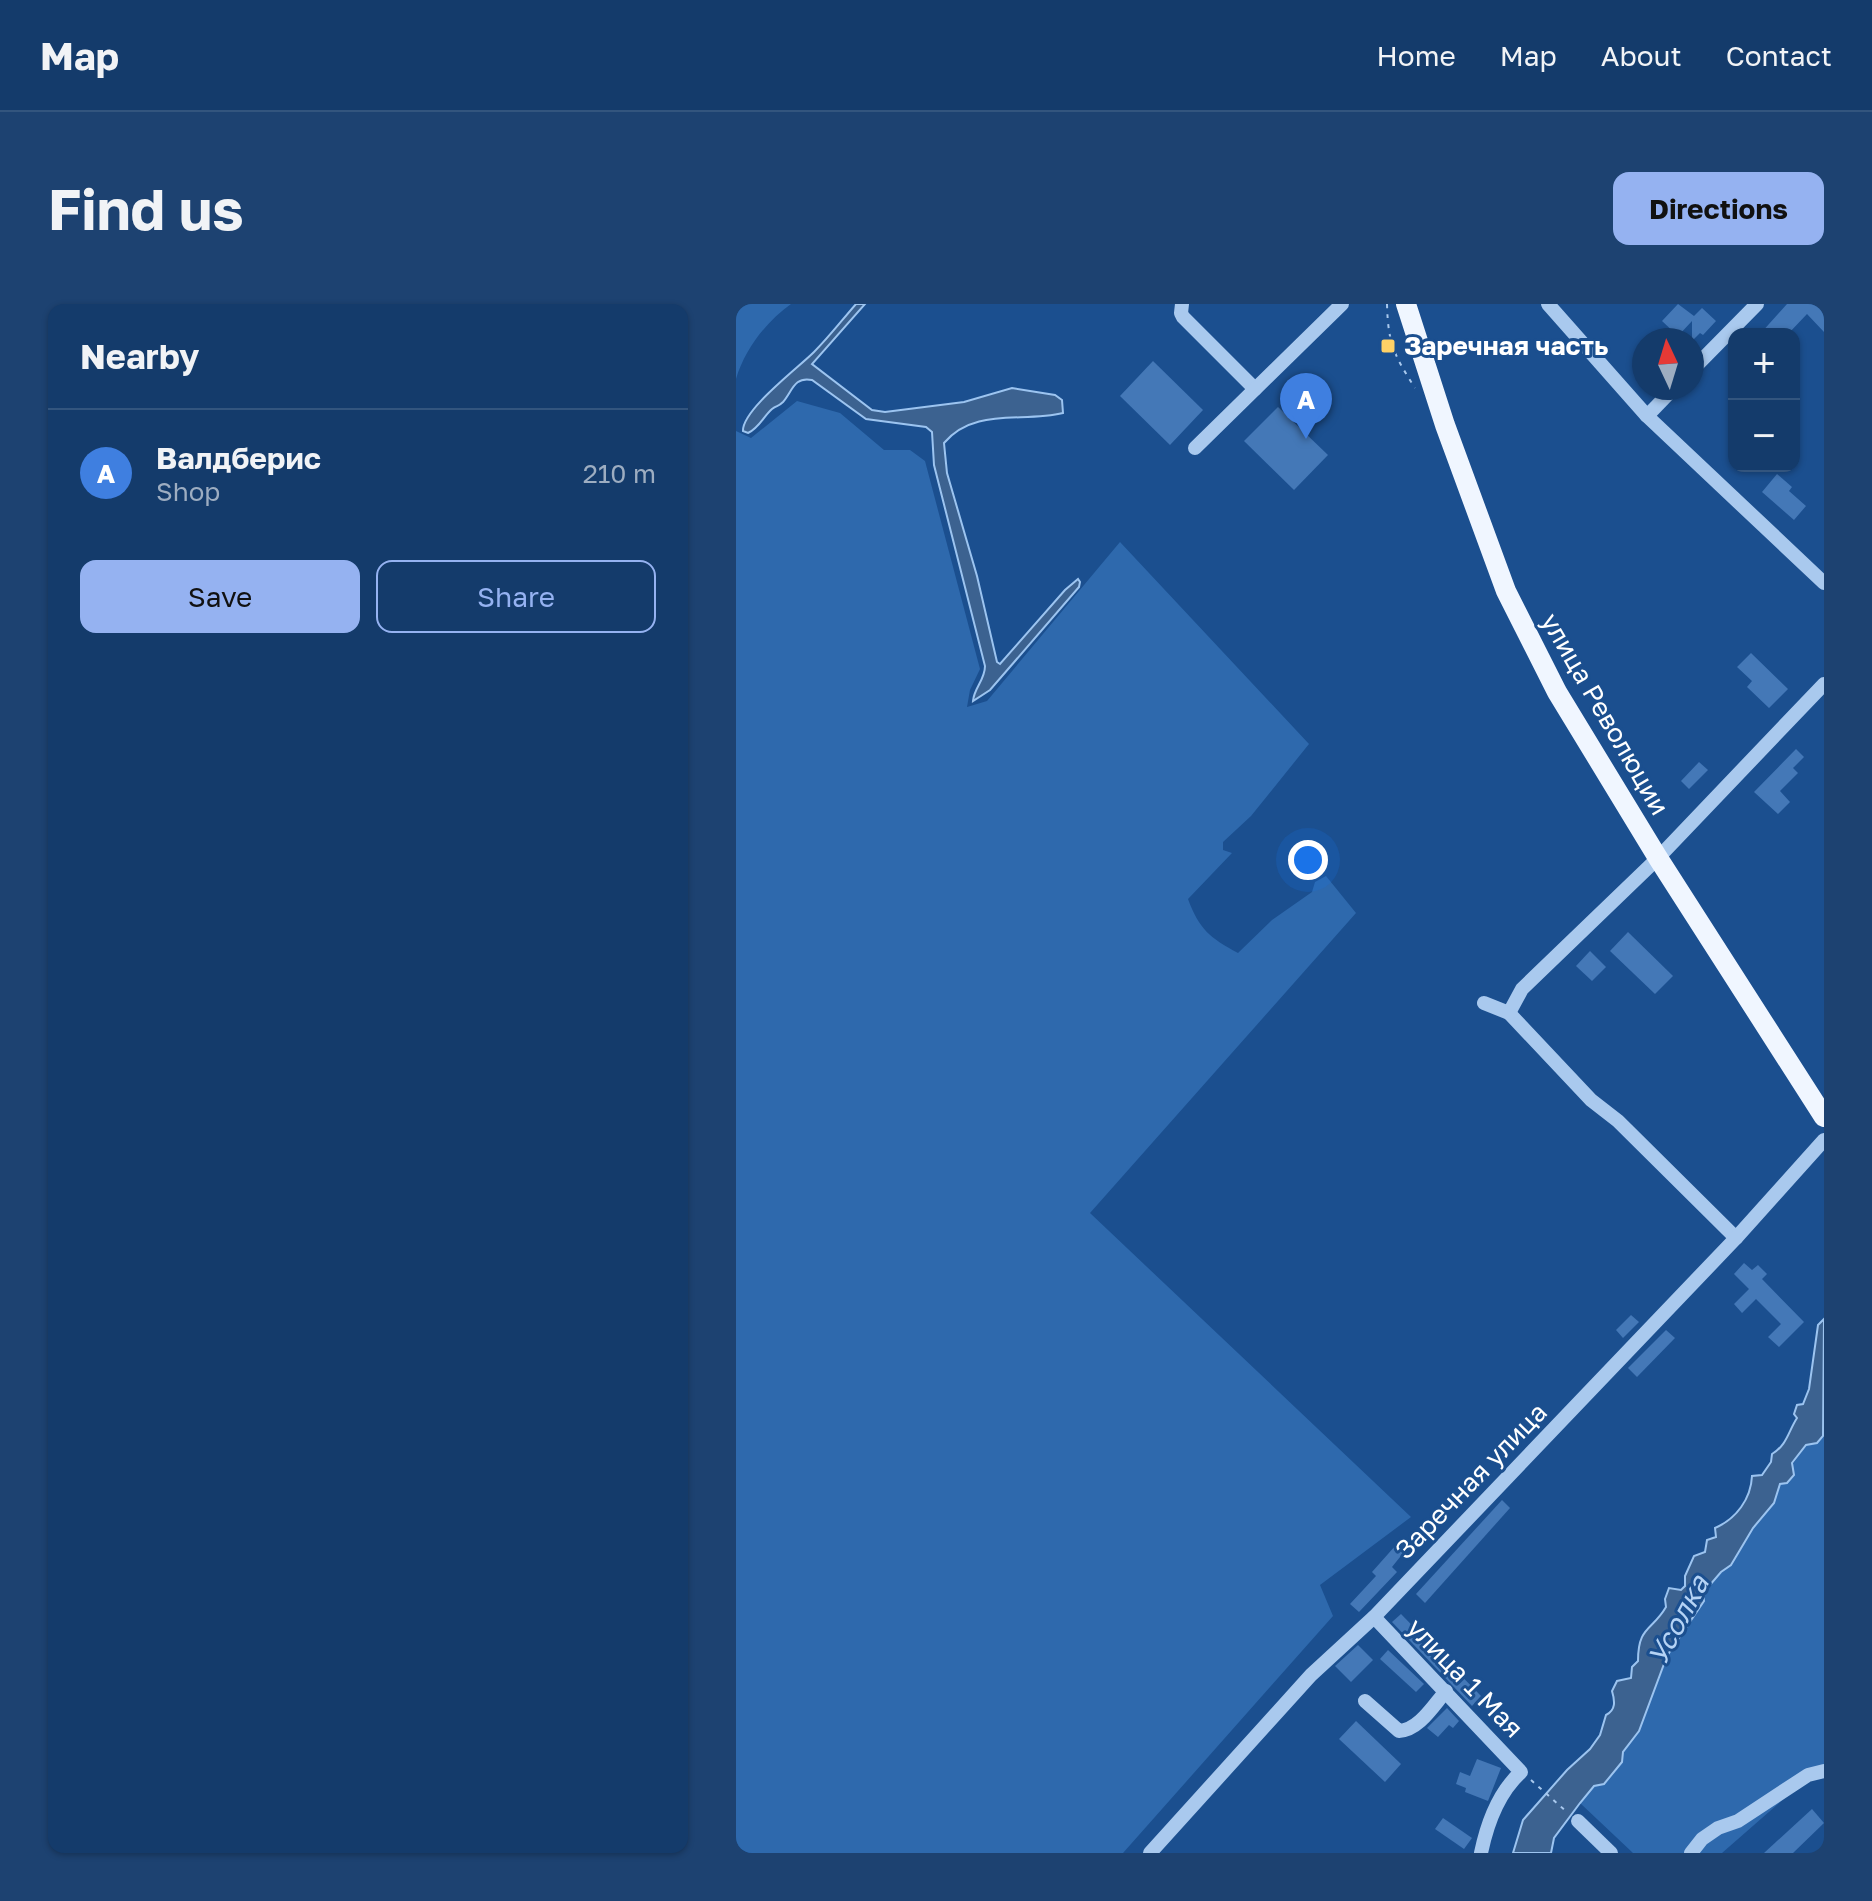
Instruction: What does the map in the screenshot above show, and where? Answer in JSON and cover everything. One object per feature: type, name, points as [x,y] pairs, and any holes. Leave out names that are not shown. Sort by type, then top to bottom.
[{"type":"main road","name":"улица Революции","points":[[1406,304],[1445,425],[1506,591],[1557,692],[1658,858],[1824,1117]]},
{"type":"street","points":[[1182,304],[1183,317],[1255,389]]},
{"type":"street","points":[[1195,448],[1342,304]]},
{"type":"street","points":[[1548,304],[1647,416],[1824,583]]},
{"type":"street","points":[[1704,358],[1757,304]]},
{"type":"street","points":[[1647,416],[1662,400]]},
{"type":"street","points":[[1509,1013],[1522,989],[1658,858],[1824,684]]},
{"type":"street","points":[[1484,1003],[1509,1013],[1591,1100],[1618,1121],[1736,1238]]},
{"type":"street","name":"Заречная улица","points":[[1150,1853],[1311,1675],[1374,1617],[1736,1238],[1824,1140]]},
{"type":"street","name":"улица 1 Мая","points":[[1374,1617],[1521,1772]]},
{"type":"street","points":[[1365,1701],[1399,1731],[1408,1731],[1446,1691]]},
{"type":"street","points":[[1691,1853],[1702,1839],[1718,1828],[1738,1821],[1808,1775],[1824,1771]]},
{"type":"street","points":[[1481,1853],[1486,1829],[1511,1781],[1521,1772]]},
{"type":"street","points":[[1578,1821],[1611,1853]]},
{"type":"path","points":[[1387,304],[1393,354],[1418,393]]},
{"type":"path","points":[[1521,1772],[1578,1821]]},
{"type":"shaded area","points":[[736,304],[791,304],[758,337],[736,379]]},
{"type":"shaded area","points":[[797,401],[840,413],[884,450],[910,450],[925,461],[980,669],[970,690],[967,707],[987,701],[1120,542],[1309,744],[1251,816],[1223,842],[1223,850],[1232,853],[1188,899],[1207,932],[1238,953],[1272,920],[1312,892],[1315,882],[1326,876],[1356,913],[1090,1213],[1411,1517],[1320,1585],[1333,1616],[1123,1853],[736,1853],[736,431],[751,438]]},
{"type":"shaded area","points":[[1824,1423],[1824,1774],[1810,1776],[1722,1853],[1633,1853],[1580,1803],[1639,1731],[1667,1656],[1696,1614],[1703,1593],[1721,1572],[1732,1565],[1753,1528],[1774,1503],[1775,1490],[1806,1445],[1817,1443]]},
{"type":"water","points":[[856,304],[865,304],[812,364],[872,410],[885,412],[964,402],[1012,388],[1055,395],[1062,400],[1063,413],[984,420],[956,432],[944,443],[947,473],[977,576],[997,662],[1000,664],[1065,590],[1078,579],[1080,582],[1079,587],[990,690],[973,701],[985,666],[934,465],[932,432],[926,427],[866,419],[812,380],[806,379],[797,383],[783,402],[755,428],[748,433],[743,431],[751,412],[814,352]]},
{"type":"water","name":"Усолка","points":[[1824,1319],[1823,1436],[1817,1443],[1806,1445],[1792,1463],[1794,1475],[1787,1483],[1780,1484],[1774,1503],[1753,1528],[1731,1565],[1703,1593],[1704,1601],[1667,1656],[1639,1731],[1623,1752],[1622,1762],[1604,1784],[1594,1786],[1580,1803],[1554,1838],[1551,1853],[1513,1853],[1523,1820],[1600,1735],[1606,1715],[1613,1708],[1612,1691],[1617,1681],[1631,1678],[1632,1667],[1638,1661],[1640,1641],[1666,1607],[1669,1588],[1681,1590],[1685,1586],[1685,1576],[1694,1556],[1705,1552],[1707,1540],[1716,1537],[1715,1528],[1730,1519],[1741,1507],[1749,1493],[1752,1476],[1762,1475],[1771,1462],[1772,1454],[1787,1438],[1797,1418],[1794,1414],[1797,1405],[1803,1404],[1809,1389],[1818,1325]]},
{"type":"building","points":[[1678,304],[1694,316],[1702,308],[1716,321],[1704,334],[1704,328],[1692,328],[1692,321],[1685,328],[1669,328],[1662,321]]},
{"type":"building","points":[[1787,304],[1824,304],[1824,332],[1807,314],[1794,328],[1765,328]]},
{"type":"building","points":[[1153,361],[1203,410],[1170,445],[1120,396]]},
{"type":"building","points":[[1278,407],[1328,455],[1294,490],[1244,441]]},
{"type":"building","points":[[1777,474],[1792,487],[1789,491],[1806,506],[1794,520],[1762,492]]},
{"type":"building","points":[[1751,653],[1788,689],[1769,708],[1747,687],[1752,681],[1737,667]]},
{"type":"building","points":[[1796,749],[1804,757],[1793,768],[1798,773],[1780,791],[1790,802],[1778,814],[1754,792]]},
{"type":"building","points":[[1699,762],[1708,770],[1689,789],[1681,781]]},
{"type":"building","points":[[1628,932],[1673,976],[1655,994],[1610,951]]},
{"type":"building","points":[[1590,951],[1606,967],[1592,981],[1576,966]]},
{"type":"building","points":[[1744,1263],[1752,1270],[1758,1265],[1767,1274],[1762,1279],[1804,1322],[1779,1347],[1768,1337],[1781,1324],[1756,1299],[1742,1313],[1734,1304],[1749,1289],[1734,1274]]},
{"type":"building","points":[[1631,1315],[1639,1322],[1623,1338],[1616,1330]]},
{"type":"building","points":[[1666,1330],[1675,1338],[1637,1377],[1628,1368]]},
{"type":"building","points":[[1502,1500],[1510,1508],[1425,1603],[1416,1594]]},
{"type":"building","points":[[1396,1545],[1404,1552],[1392,1567],[1397,1572],[1359,1612],[1350,1604],[1376,1576],[1372,1572]]},
{"type":"building","points":[[1401,1614],[1481,1696],[1472,1706],[1392,1622]]},
{"type":"building","points":[[1358,1645],[1373,1660],[1351,1682],[1335,1666]]},
{"type":"building","points":[[1388,1650],[1424,1684],[1416,1692],[1380,1659]]},
{"type":"building","points":[[1447,1708],[1459,1721],[1453,1728],[1449,1725],[1438,1737],[1427,1728]]},
{"type":"building","points":[[1356,1721],[1401,1764],[1385,1782],[1339,1739]]},
{"type":"building","points":[[1477,1759],[1501,1768],[1488,1801],[1465,1792],[1466,1788],[1456,1784],[1460,1772],[1470,1776]]},
{"type":"building","points":[[1812,1809],[1824,1823],[1793,1853],[1764,1853]]},
{"type":"building","points":[[1443,1818],[1472,1838],[1464,1849],[1435,1829]]},
{"type":"place","name":"Заречная часть","points":[[1388,346]]},
{"type":"place","name":"Валдберис","points":[[1306,439]]}]
